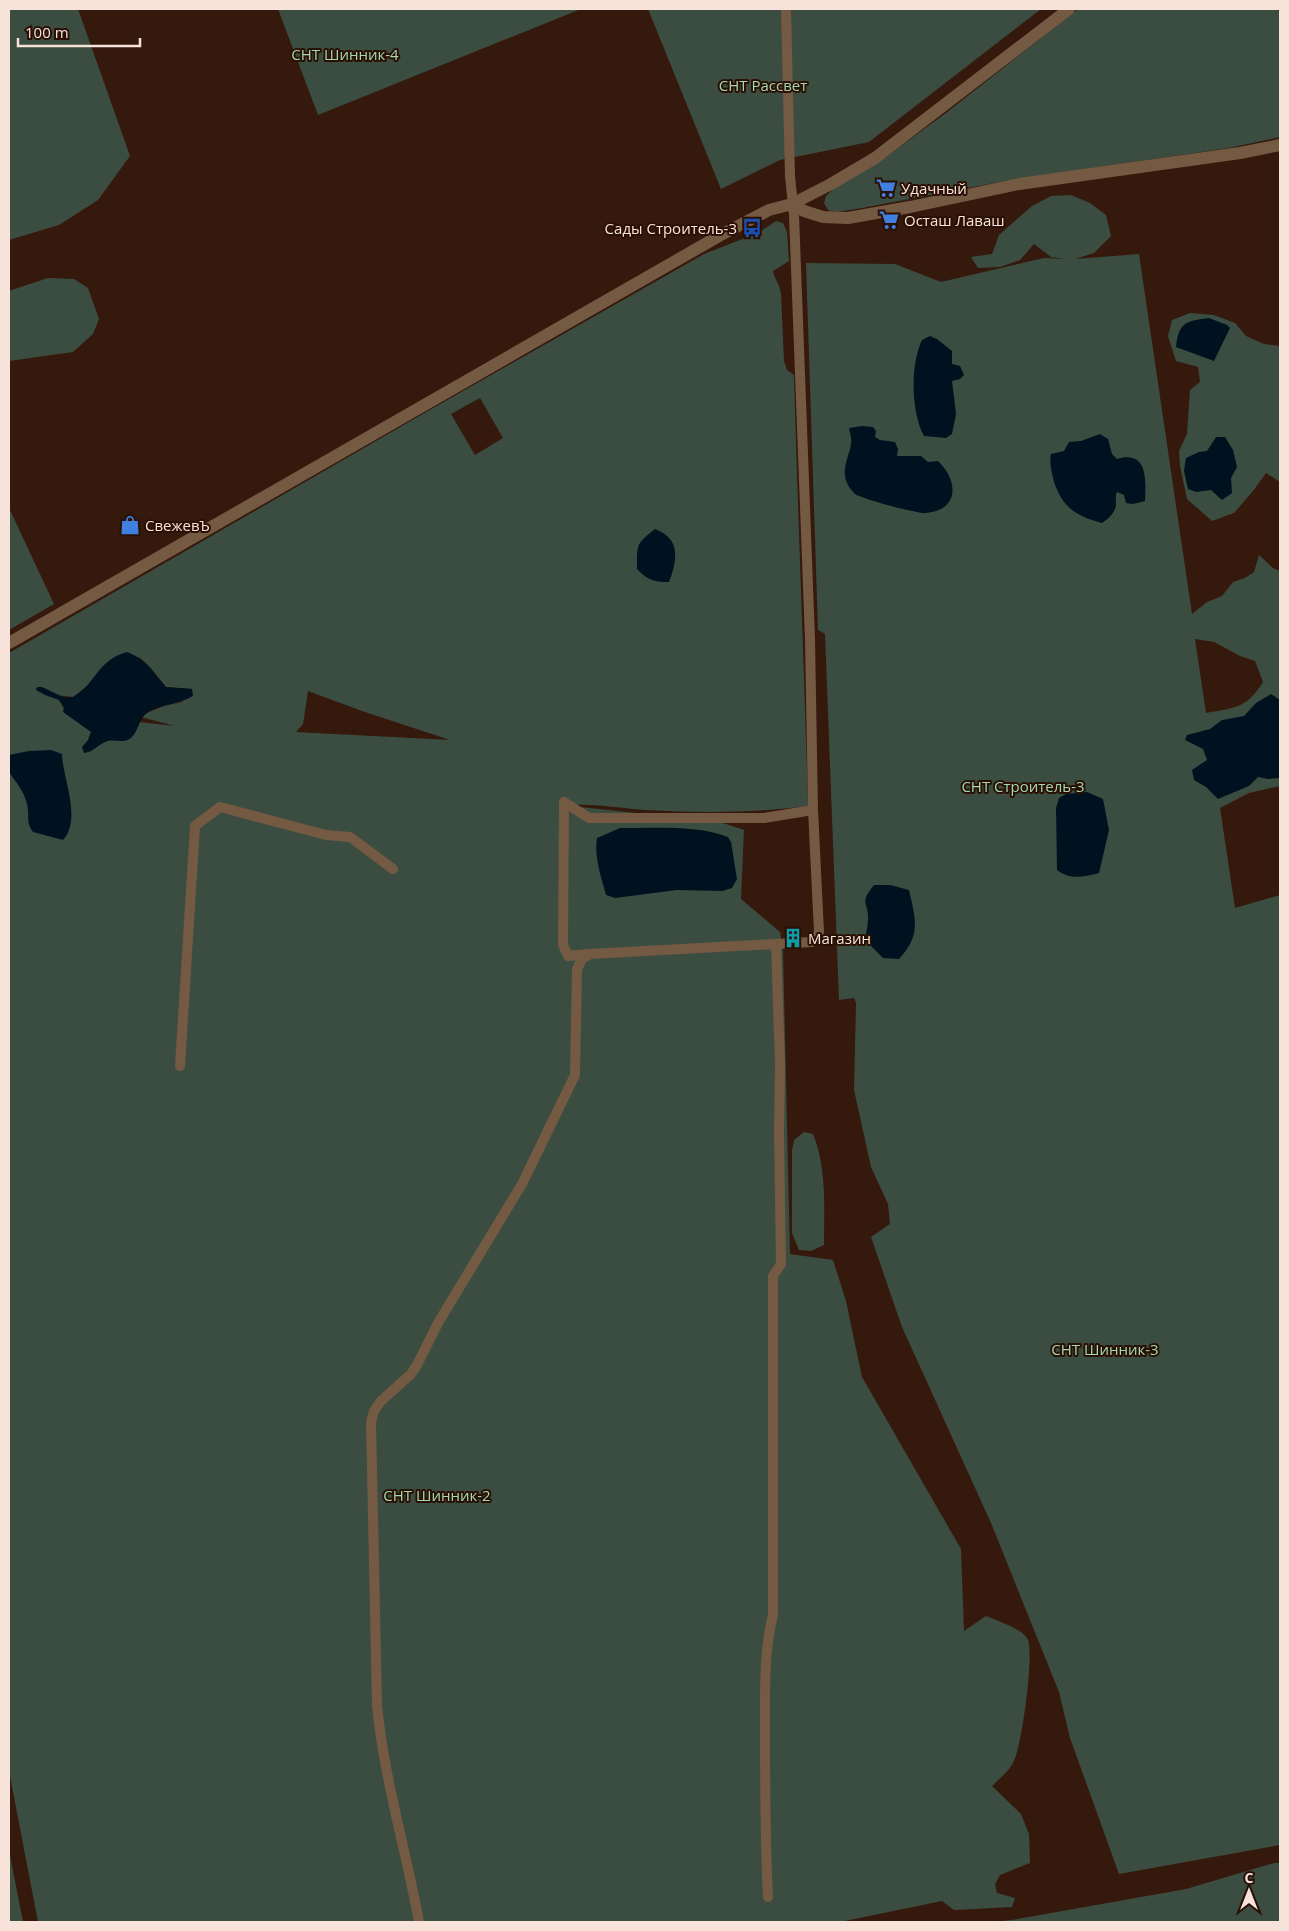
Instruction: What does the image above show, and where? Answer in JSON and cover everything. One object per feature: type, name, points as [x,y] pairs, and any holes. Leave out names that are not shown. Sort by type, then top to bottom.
[{"type":"street","points":[[786,9],[790,176],[794,215],[810,639],[813,810],[819,932],[816,940],[812,942],[568,956],[563,945],[564,802],[589,818],[764,818],[813,810]]},
{"type":"street","points":[[9,643],[719,236],[769,210],[792,204],[875,158],[1069,9]]},
{"type":"street","points":[[792,204],[804,211],[823,217],[848,218],[1019,184],[1240,153],[1280,145]]},
{"type":"street","points":[[180,1066],[195,826],[220,807],[326,834],[350,837],[394,869]]},
{"type":"street","points":[[768,1898],[764,1802],[765,1684],[768,1634],[773,1615],[773,1276],[781,1264],[780,1064],[776,944]]},
{"type":"street","points":[[419,1922],[409,1870],[392,1805],[376,1705],[371,1422],[374,1411],[381,1401],[411,1374],[417,1365],[438,1323],[522,1184],[572,1082],[575,1075],[577,969],[582,960],[590,954]]},
{"type":"green space","points":[[9,9],[78,9],[130,156],[98,200],[59,225],[9,240]]},
{"type":"green space","name":"СНТ Шинник-4","points":[[278,9],[581,9],[318,115]]},
{"type":"green space","name":"СНТ Рассвет","points":[[648,9],[1041,9],[869,142],[780,160],[721,189]]},
{"type":"green space","points":[[1078,9],[1276,9],[1278,11],[1280,9],[1280,137],[1229,148],[1010,180],[862,208],[836,212],[828,210],[824,203],[826,196],[832,190],[887,156],[946,113]]},
{"type":"green space","points":[[1071,195],[1090,203],[1106,215],[1111,236],[1094,253],[1075,259],[1139,254],[1192,614],[1207,602],[1222,596],[1233,582],[1245,578],[1254,572],[1259,555],[1273,568],[1280,571],[1280,786],[1249,793],[1220,808],[1235,908],[1280,895],[1280,1845],[1119,1874],[1070,1738],[1059,1692],[991,1523],[902,1327],[871,1237],[890,1224],[888,1204],[871,1167],[854,1090],[856,1003],[854,998],[839,1000],[825,634],[818,630],[806,263],[895,264],[941,282],[1044,258],[1066,259],[1051,257],[1034,244],[1020,260],[1000,267],[978,268],[971,257],[992,254],[999,235],[1032,206],[1051,196]],"holes":[[[1195,639],[1214,642],[1240,656],[1255,661],[1263,682],[1246,702],[1233,708],[1206,713]]]},
{"type":"green space","name":"СНТ Шинник-2","points":[[776,221],[783,223],[787,232],[789,261],[773,271],[781,294],[784,361],[787,370],[794,375],[808,806],[768,810],[707,812],[577,805],[580,807],[720,822],[744,830],[741,899],[780,932],[783,950],[790,1254],[833,1260],[846,1301],[862,1377],[961,1549],[964,1631],[986,1616],[1016,1629],[1028,1640],[1028,1682],[1020,1739],[1013,1763],[992,1786],[1021,1814],[1029,1834],[1030,1863],[1000,1875],[995,1884],[997,1893],[1015,1898],[1012,1907],[954,1910],[942,1901],[840,1922],[38,1922],[9,1771],[9,653],[704,254],[758,233]],"holes":[[[480,398],[503,438],[475,455],[451,414]],[[139,657],[166,687],[192,689],[182,702],[164,706],[141,717],[175,726],[67,714],[56,695],[73,697],[90,684],[94,677]],[[308,691],[450,740],[296,732],[303,724]]]},
{"type":"green space","points":[[48,278],[74,279],[88,288],[99,319],[93,334],[73,352],[9,361],[9,291]]},
{"type":"green space","points":[[1190,313],[1214,315],[1235,323],[1246,336],[1264,344],[1280,346],[1280,482],[1266,473],[1234,513],[1212,521],[1187,499],[1180,466],[1179,451],[1187,434],[1190,390],[1200,382],[1198,367],[1176,361],[1168,336],[1172,320]]},
{"type":"green space","points":[[9,508],[54,604],[9,630]]},
{"type":"green space","points":[[804,1132],[813,1134],[821,1161],[824,1189],[824,1245],[811,1251],[799,1250],[792,1233],[792,1151],[794,1140]]},
{"type":"green space","points":[[9,1850],[23,1922],[9,1922]]},
{"type":"green space","points":[[1274,1863],[1280,1863],[1280,1922],[989,1922],[1012,1920],[1186,1889]]},
{"type":"water","points":[[1209,318],[1230,328],[1214,361],[1176,347],[1179,332],[1185,324]]},
{"type":"water","points":[[930,336],[952,351],[952,364],[960,366],[964,375],[960,379],[952,381],[956,414],[952,434],[946,438],[924,436],[914,402],[915,362],[922,340]]},
{"type":"water","points":[[873,427],[876,431],[875,437],[880,440],[895,442],[898,449],[897,456],[921,456],[928,462],[938,461],[950,477],[952,493],[950,501],[937,511],[921,513],[855,494],[848,485],[845,474],[851,442],[849,428]]},
{"type":"water","points":[[1100,434],[1108,439],[1112,454],[1117,459],[1127,457],[1135,459],[1140,463],[1145,476],[1145,501],[1133,504],[1126,503],[1124,495],[1117,492],[1114,511],[1102,523],[1078,514],[1066,505],[1054,482],[1050,461],[1051,454],[1064,451],[1069,442],[1081,441]]},
{"type":"water","points":[[1216,437],[1225,437],[1233,450],[1237,467],[1231,478],[1232,493],[1222,500],[1211,490],[1196,492],[1188,489],[1184,471],[1186,458],[1199,452],[1207,451]]},
{"type":"water","points":[[655,529],[668,537],[674,548],[674,565],[669,582],[651,580],[637,569],[639,545]]},
{"type":"water","points":[[127,652],[144,662],[166,687],[192,689],[193,696],[148,712],[142,718],[134,735],[128,740],[108,741],[84,753],[82,747],[88,740],[91,732],[63,712],[64,707],[59,700],[36,690],[37,687],[42,687],[63,697],[73,697],[87,685],[109,660]]},
{"type":"water","points":[[1271,694],[1280,700],[1280,778],[1268,779],[1258,777],[1249,786],[1218,799],[1206,787],[1194,780],[1192,770],[1207,760],[1203,749],[1185,740],[1187,735],[1210,729],[1222,720],[1244,716],[1256,703]]},
{"type":"water","points":[[51,750],[62,754],[70,799],[71,821],[63,840],[33,832],[29,825],[28,808],[24,794],[9,772],[9,755],[29,751]]},
{"type":"water","points":[[1087,792],[1103,799],[1109,830],[1099,873],[1082,876],[1067,875],[1057,870],[1056,808],[1059,798],[1066,794]]},
{"type":"water","points":[[620,828],[690,829],[717,833],[728,837],[731,842],[737,879],[732,888],[722,891],[677,890],[615,898],[606,895],[597,859],[597,838]]},
{"type":"water","points":[[874,885],[890,885],[909,890],[915,919],[914,935],[899,959],[883,958],[865,940],[868,913],[865,900]]},
{"type":"place","name":"Удачный","points":[[886,188]]},
{"type":"place","name":"Осташ Лаваш","points":[[889,220]]},
{"type":"place","name":"Сады Строитель-3","points":[[752,228]]},
{"type":"place","name":"СвежевЪ","points":[[130,525]]},
{"type":"place","name":"Магазин","points":[[793,938]]},
{"type":"park label","name":"СНТ Строитель-3","points":[[1023,786]]},
{"type":"park label","name":"СНТ Шинник-3","points":[[1105,1349]]}]
